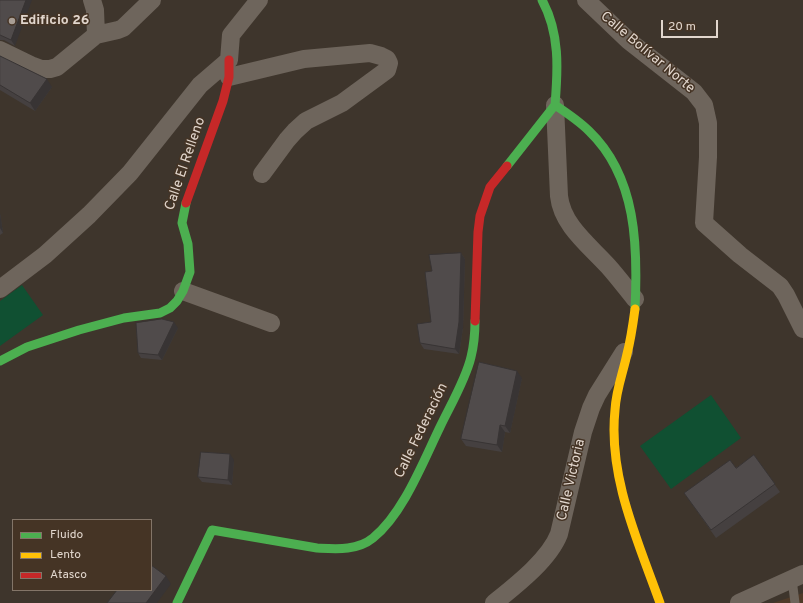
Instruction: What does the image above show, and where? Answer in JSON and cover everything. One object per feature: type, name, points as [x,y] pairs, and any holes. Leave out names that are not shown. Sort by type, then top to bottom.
[{"type":"street","points":[[92,0],[96,35]]},
{"type":"street","points":[[0,50],[41,69],[57,67],[96,35],[123,28],[152,0]]},
{"type":"street","points":[[229,69],[229,42],[231,35],[259,0]]},
{"type":"street","points":[[542,0],[547,8],[555,38],[557,80],[555,105],[559,196],[562,209],[577,234],[623,283],[635,299]]},
{"type":"street","name":"Calle Bolívar Norte","points":[[586,0],[629,41],[694,92],[701,100],[706,110],[708,129],[704,223],[740,255],[780,286],[786,294],[803,329]]},
{"type":"street","points":[[0,289],[45,255],[72,232],[100,204],[130,173],[200,85],[229,69],[304,59],[370,53],[381,56],[387,60],[389,63],[387,70],[342,103],[306,121],[295,131],[262,174]]},
{"type":"street","name":"Calle El Relleno","points":[[0,361],[35,345],[79,330],[124,318],[163,312],[177,301],[187,284],[190,272],[188,244],[182,223],[184,207],[222,102],[229,69]]},
{"type":"street","points":[[555,105],[586,128],[613,164],[626,189],[633,218],[636,235],[635,299],[631,341],[617,393],[614,430],[615,464],[632,522],[660,603]]},
{"type":"street","name":"Calle Federación","points":[[177,603],[210,531],[212,530],[317,548],[348,548],[361,545],[372,539],[394,517],[458,391],[471,358],[476,327],[478,232],[480,216],[488,191],[496,178],[555,105]]},
{"type":"street","points":[[183,291],[271,323]]},
{"type":"street","name":"Calle Victoria","points":[[494,603],[541,562],[557,539],[583,432],[591,408],[600,390],[631,341]]},
{"type":"street","points":[[739,603],[798,576]]},
{"type":"lane","points":[[795,603],[798,576]]},
{"type":"shaded area","points":[[803,593],[803,603],[773,603]]},
{"type":"green space","points":[[22,285],[43,315],[0,346],[0,301]]},
{"type":"green space","points":[[711,395],[741,438],[671,489],[640,446]]},
{"type":"building","name":"Edificio 26","points":[[0,0],[26,0],[11,40],[0,35]]},
{"type":"building","points":[[0,56],[47,79],[30,103],[0,85]]},
{"type":"building","points":[[461,253],[459,322],[455,349],[420,343],[417,324],[431,322],[425,272],[432,271],[429,255]]},
{"type":"building","points":[[162,319],[174,322],[158,355],[138,353],[136,323]]},
{"type":"building","points":[[479,362],[517,371],[505,426],[500,425],[497,445],[461,439]]},
{"type":"building","points":[[201,452],[230,454],[228,480],[198,477]]},
{"type":"building","points":[[754,455],[775,484],[711,530],[684,493],[730,460],[736,468]]},
{"type":"building","points":[[152,566],[166,576],[146,603],[107,603],[116,591],[152,591]]},
{"type":"traffic: fast","points":[[542,0],[548,13],[555,38],[557,65],[555,105],[585,127],[605,149],[617,170],[625,191],[631,214],[634,238],[636,262],[635,309]]},
{"type":"traffic: fast","points":[[507,166],[555,105]]},
{"type":"traffic: fast","points":[[0,361],[27,347],[79,330],[124,318],[160,313],[170,308],[177,301],[183,291],[190,272],[188,244],[182,223],[186,203]]},
{"type":"traffic: fast","points":[[177,603],[212,530],[317,548],[339,549],[353,547],[367,542],[384,528],[403,502],[411,487],[469,365],[473,348],[475,321]]},
{"type":"traffic: slow","points":[[635,309],[630,343],[618,389],[616,403],[614,435],[616,460],[620,484],[634,532],[660,603]]},
{"type":"traffic: jam","points":[[186,203],[223,101],[229,77],[229,60]]},
{"type":"traffic: jam","points":[[475,321],[478,232],[480,216],[490,187],[507,166]]},
{"type":"place","name":"Edificio 26","points":[[12,21]]}]
